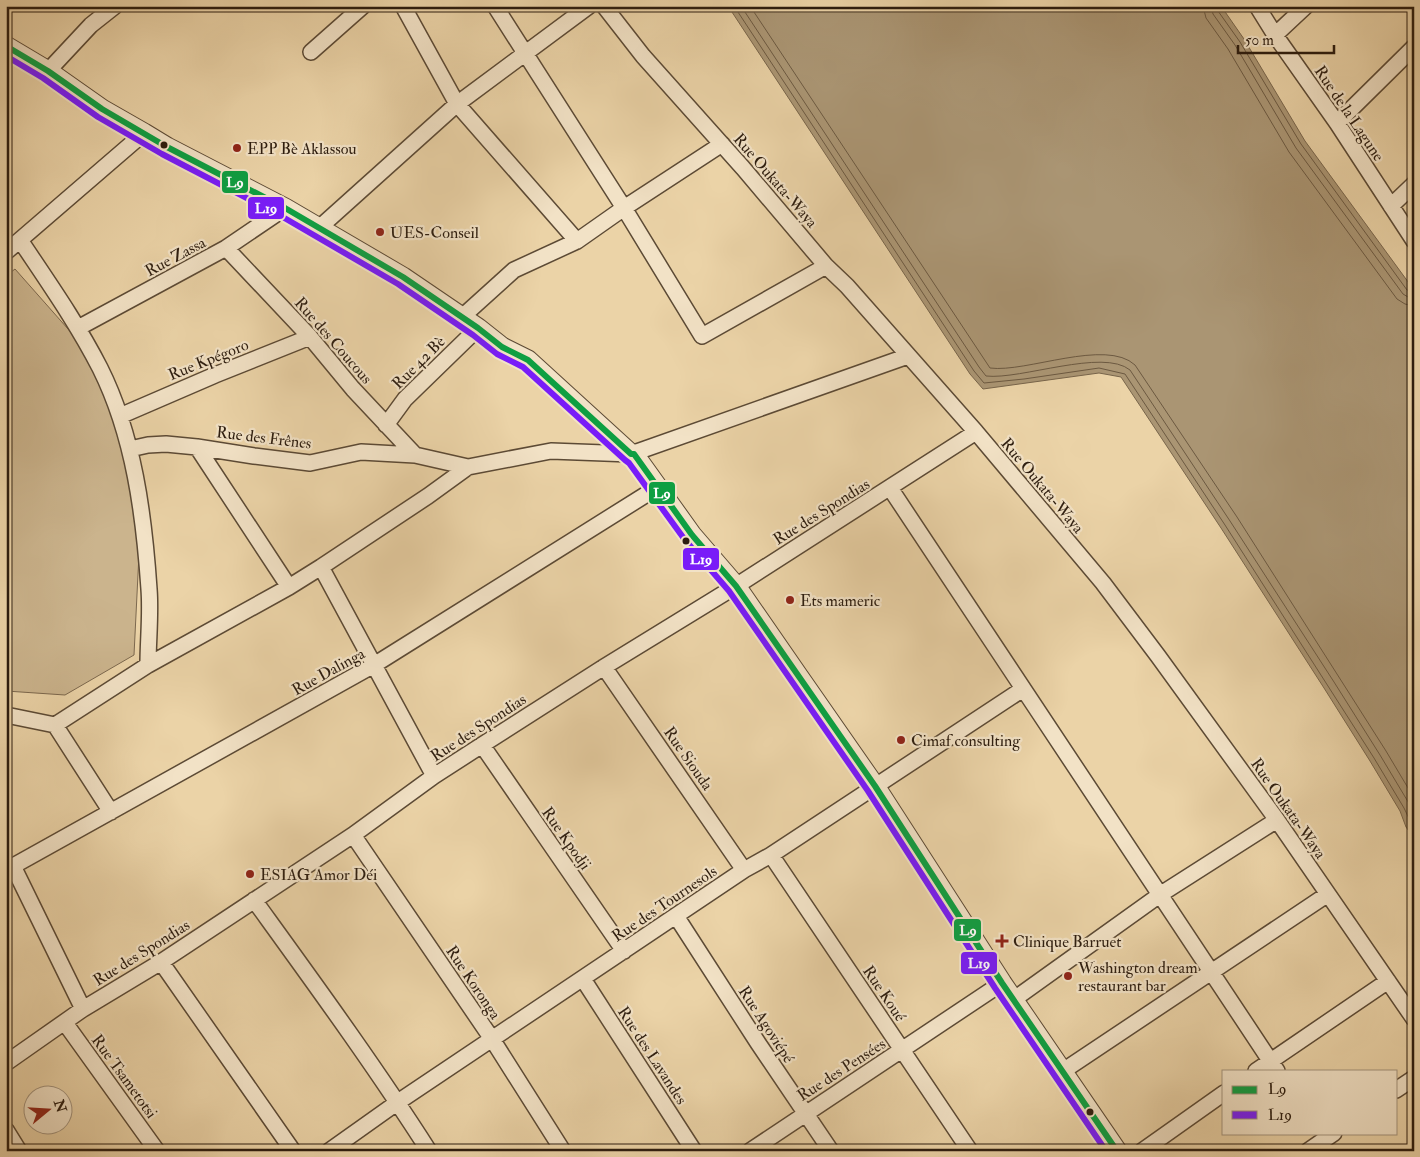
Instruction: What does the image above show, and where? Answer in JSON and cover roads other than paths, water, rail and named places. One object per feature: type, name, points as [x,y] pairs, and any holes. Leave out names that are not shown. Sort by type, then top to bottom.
[{"type":"street","points":[[48,71],[91,25],[115,6]]},
{"type":"street","points":[[311,52],[363,6]]},
{"type":"street","points":[[403,6],[457,104],[577,241]]},
{"type":"street","points":[[495,6],[624,208],[702,336],[826,266]]},
{"type":"street","points":[[318,228],[457,104],[589,6]]},
{"type":"street","name":"Rue Oukata-Waya","points":[[604,6],[643,56],[722,144],[826,266],[847,286],[976,432],[1103,583],[1277,820],[1414,1019]]},
{"type":"street","name":"Rue de la Lagune","points":[[1257,6],[1275,35],[1337,123],[1414,241]]},
{"type":"street","points":[[1275,35],[1306,6]]},
{"type":"street","points":[[6,46],[48,71],[102,109],[167,147],[285,208],[403,277],[478,328],[502,347],[528,360],[631,454],[634,454],[692,535],[736,586],[875,786],[1013,1000],[1117,1151]]},
{"type":"street","points":[[1337,123],[1414,47]]},
{"type":"street","points":[[6,252],[144,132]]},
{"type":"street","points":[[462,317],[514,270],[577,241],[722,144]]},
{"type":"street","points":[[1391,206],[1414,184]]},
{"type":"street","name":"Rue Zassa","points":[[78,328],[226,248],[285,208]]},
{"type":"street","points":[[20,240],[78,328],[101,370],[120,416],[130,449],[139,496],[150,591],[148,666]]},
{"type":"street","name":"Rue des Coucous","points":[[226,248],[310,337],[353,389],[415,455]]},
{"type":"street","name":"Rue 42 Bè","points":[[386,425],[404,399],[478,328]]},
{"type":"street","name":"Rue Kpégoro","points":[[120,416],[310,337]]},
{"type":"street","points":[[631,454],[908,356]]},
{"type":"street","name":"Rue des Spondias","points":[[6,1063],[83,1009],[161,962],[353,834],[434,776],[604,666],[736,586],[976,432]]},
{"type":"street","name":"Rue des Frênes","points":[[130,449],[166,444],[310,463],[361,452],[415,455],[468,467],[551,451],[631,454]]},
{"type":"street","points":[[197,447],[289,587]]},
{"type":"street","points":[[6,715],[56,725],[148,666],[321,567],[468,467]]},
{"type":"street","name":"Rue Dalinga","points":[[10,868],[374,665],[658,487]]},
{"type":"street","points":[[890,488],[1274,1066]]},
{"type":"street","points":[[321,567],[434,776]]},
{"type":"street","name":"Rue Siouda","points":[[604,666],[744,870]]},
{"type":"street","name":"Rue des Tournesols","points":[[329,1151],[398,1102],[744,870],[771,855],[1022,689]]},
{"type":"street","points":[[56,725],[111,812]]},
{"type":"street","name":"Rue Kpodji","points":[[482,745],[624,952]]},
{"type":"street","points":[[1013,1000],[1161,894],[1277,820]]},
{"type":"street","name":"Rue Koronga","points":[[353,834],[492,1039],[563,1151]]},
{"type":"street","name":"Rue Koué","points":[[771,855],[970,1151]]},
{"type":"street","points":[[10,868],[83,1009]]},
{"type":"street","points":[[1063,1071],[1328,894]]},
{"type":"street","points":[[254,900],[326,998],[398,1102],[429,1151]]},
{"type":"street","name":"Rue Agoviépé","points":[[676,916],[831,1151]]},
{"type":"street","points":[[161,962],[293,1151]]},
{"type":"street","name":"Rue des Lavandes","points":[[583,979],[694,1151]]},
{"type":"street","points":[[1260,1070],[1274,1066],[1388,981]]},
{"type":"street","name":"Rue des Pensées","points":[[750,1151],[1002,983]]},
{"type":"street","name":"Rue Tsametotsi","points":[[65,1022],[157,1151]]},
{"type":"street","points":[[1398,1089],[1414,1078]]},
{"type":"street","points":[[1142,1151],[1222,1094]]},
{"type":"street","points":[[6,1130],[19,1151]]},
{"type":"street","points":[[1308,1151],[1326,1139]]},
{"type":"water","points":[[728,6],[1221,6],[1244,39],[1305,141],[1414,290],[1414,838],[1370,761],[1324,688],[1121,377],[1099,373],[983,389],[970,374]]},
{"type":"place","name":"EPP Bè Aklassou","points":[[237,148]]},
{"type":"place","name":"UES-Conseil","points":[[380,232]]},
{"type":"place","name":"Ets mameric","points":[[790,600]]},
{"type":"place","name":"Cimaf consulting","points":[[901,740]]},
{"type":"place","name":"ESIAG Amor Déi","points":[[250,874]]},
{"type":"place","name":"Clinique Barruet","points":[[1002,941]]},
{"type":"place","name":"Washington dream restaurant bar","points":[[1068,976]]}]
